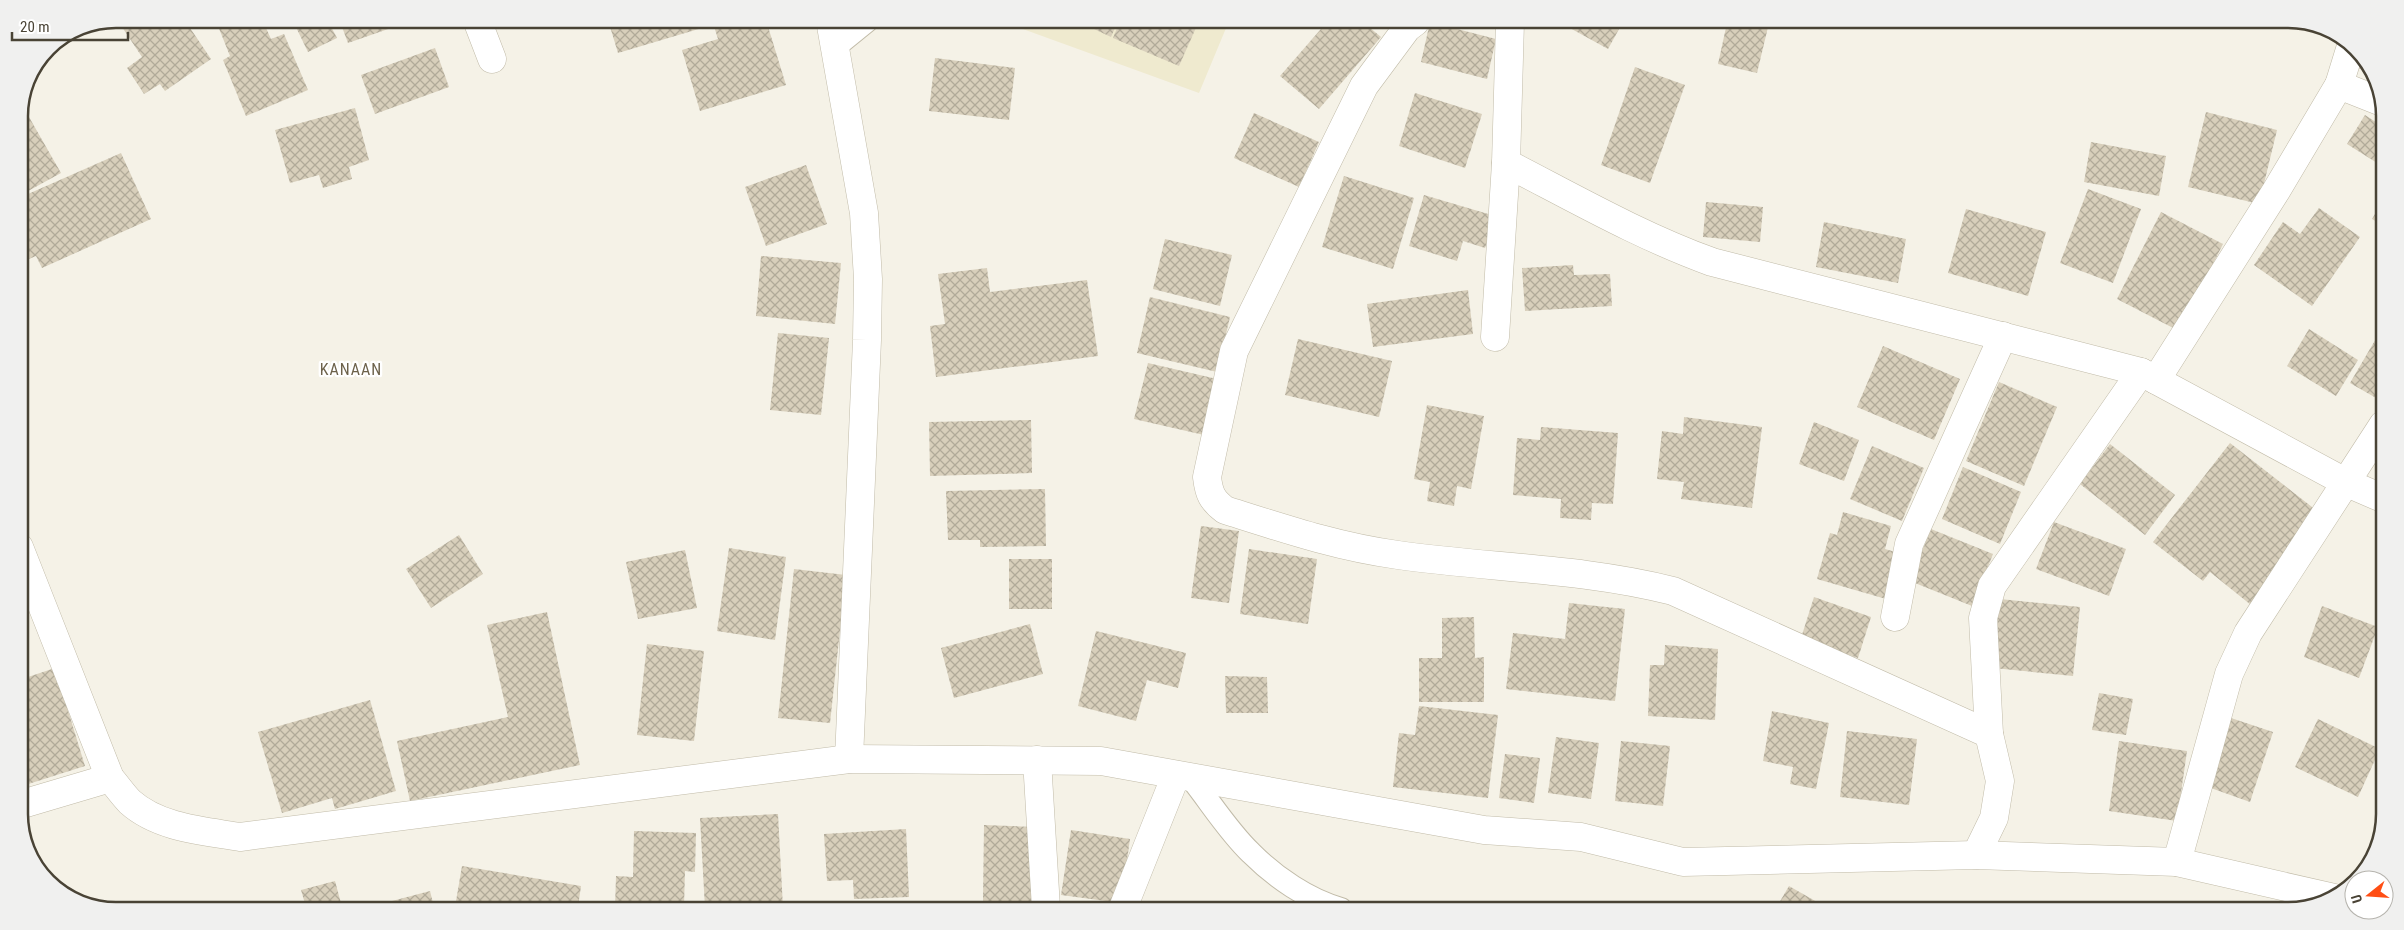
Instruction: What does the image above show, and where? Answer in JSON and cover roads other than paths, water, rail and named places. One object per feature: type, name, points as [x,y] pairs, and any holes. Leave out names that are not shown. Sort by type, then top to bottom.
[{"type":"street","points":[[480,28],[492,59]]},
{"type":"street","points":[[832,28],[864,213],[868,279],[867,350],[849,759]]},
{"type":"street","points":[[1407,28],[1364,86],[1234,351],[1207,477],[1212,500],[1225,510],[1351,548],[1399,556],[1630,580],[1673,591],[1989,734]]},
{"type":"street","points":[[1495,337],[1506,163],[1510,28]]},
{"type":"street","points":[[1976,855],[1994,818],[2000,781],[1989,734],[1983,618],[1992,586],[2148,376],[2276,191],[2339,85],[2349,52]]},
{"type":"street","points":[[2339,85],[2375,99]]},
{"type":"street","points":[[1506,163],[1645,235],[1675,249],[1712,262],[2004,336],[2148,376],[2347,482],[2376,495]]},
{"type":"street","points":[[1895,617],[1909,544],[2004,336]]},
{"type":"street","points":[[2177,862],[2215,717],[2229,674],[2248,633],[2376,436]]},
{"type":"street","points":[[28,570],[110,778],[130,802],[158,819],[194,830],[240,837],[849,759],[1101,761],[1484,830],[1580,838],[1683,862],[1976,855],[2177,862],[2323,895]]},
{"type":"street","points":[[1037,760],[1046,902]]},
{"type":"street","points":[[1126,902],[1184,776]]},
{"type":"street","points":[[28,803],[110,778]]},
{"type":"lane","points":[[836,47],[858,28]]},
{"type":"lane","points":[[1184,776],[1251,853],[1295,888],[1320,902]]},
{"type":"district","name":"KANAAN","points":[[351,369]]}]
